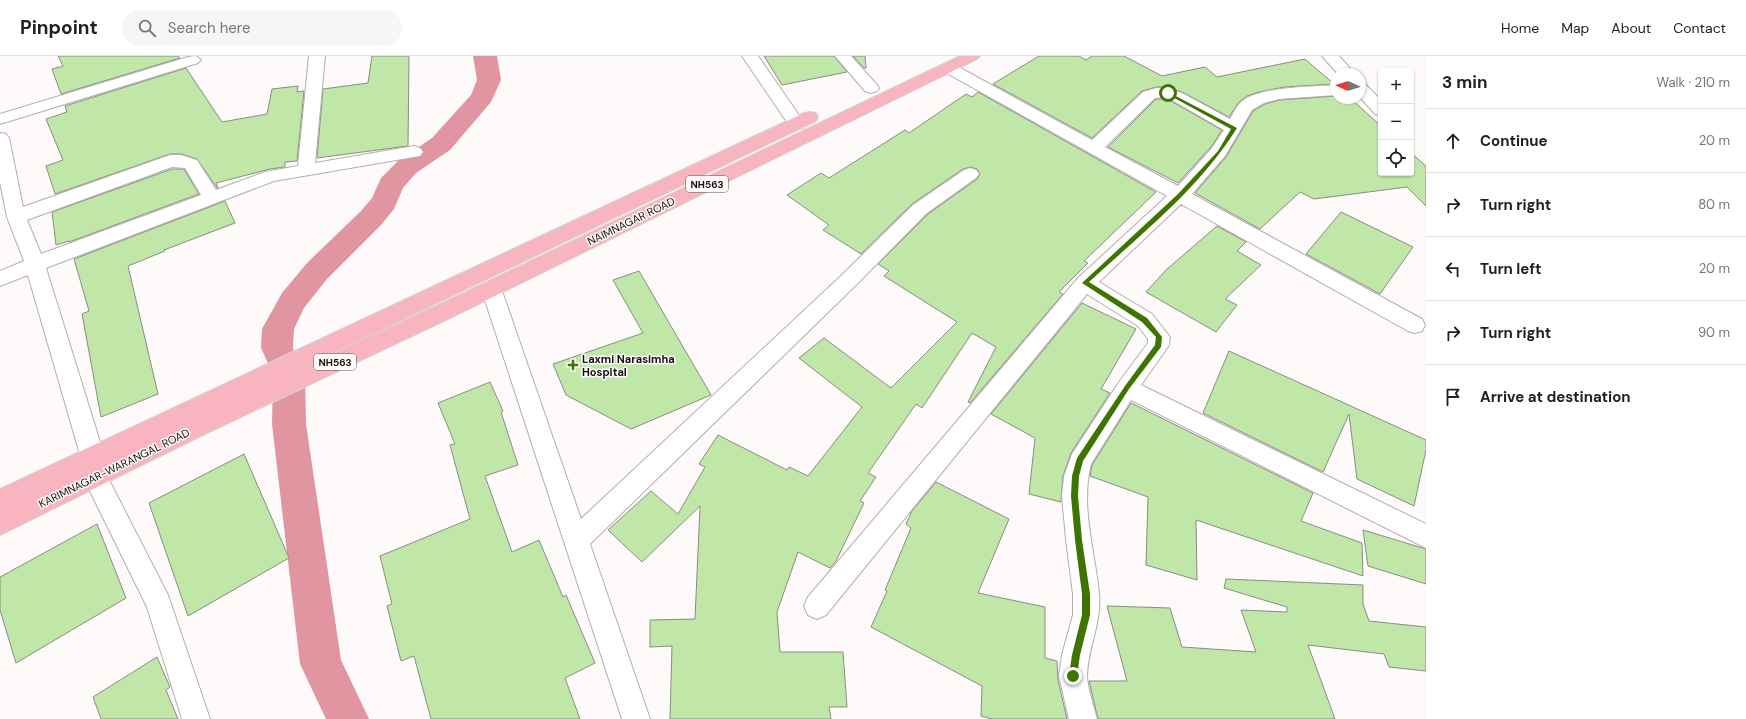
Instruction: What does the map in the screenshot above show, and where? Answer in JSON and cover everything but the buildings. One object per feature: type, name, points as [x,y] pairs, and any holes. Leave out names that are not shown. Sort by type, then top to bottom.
[{"type":"highway","name":"NAIMNAGAR ROAD","points":[[437,305],[491,288],[944,62],[972,56]]},
{"type":"highway","name":"NH563","points":[[437,305],[871,88],[944,62]]},
{"type":"highway","name":"KARIMNAGAR-WARANGAL ROAD","points":[[0,524],[94,468],[225,404],[437,305]]},
{"type":"highway","name":"KARIMNAGAR-WARANGAL ROAD","points":[[0,501],[94,468]]},
{"type":"street","points":[[306,170],[317,56]]},
{"type":"street","points":[[750,56],[797,124]]},
{"type":"street","points":[[843,56],[871,88]]},
{"type":"street","points":[[1330,56],[1341,68]]},
{"type":"street","points":[[0,119],[193,60]]},
{"type":"street","points":[[944,62],[1094,148],[1415,325]]},
{"type":"street","points":[[817,606],[1084,283],[1180,195],[1220,152],[1246,107],[1258,99],[1279,94],[1330,90]]},
{"type":"street","points":[[1094,148],[1149,95],[1156,92],[1168,93],[1176,96],[1234,128]]},
{"type":"street","points":[[1366,94],[1378,107]]},
{"type":"street","points":[[0,138],[5,186],[36,264],[94,468],[159,604],[196,719]]},
{"type":"street","points":[[0,279],[36,264],[271,176],[414,152]]},
{"type":"street","points":[[16,216],[170,161],[181,161],[191,164],[212,198]]},
{"type":"street","points":[[575,541],[850,279],[920,209],[970,174]]},
{"type":"street","points":[[1083,719],[1073,676],[1076,655],[1086,615],[1086,594],[1078,540],[1074,496],[1076,476],[1080,460],[1127,388],[1158,345],[1159,337],[1145,320],[1084,283]]},
{"type":"street","points":[[491,288],[636,719]]},
{"type":"street","points":[[1127,388],[1426,536]]},
{"type":"waterway","points":[[348,719],[321,664],[289,424],[289,374],[277,348],[278,329],[293,301],[317,271],[371,218],[384,202],[391,184],[407,167],[441,144],[482,97],[489,80],[485,56]]},
{"type":"place","name":"Laxmi Narasimha Hospital","points":[[573,365]]},
{"type":"route","points":[[1073,676],[1076,655],[1086,615],[1086,594],[1078,540],[1074,496],[1076,476],[1080,460],[1127,388],[1158,345],[1159,337],[1154,329],[1145,320],[1084,283],[1180,195],[1220,152],[1234,128],[1168,93]]}]
